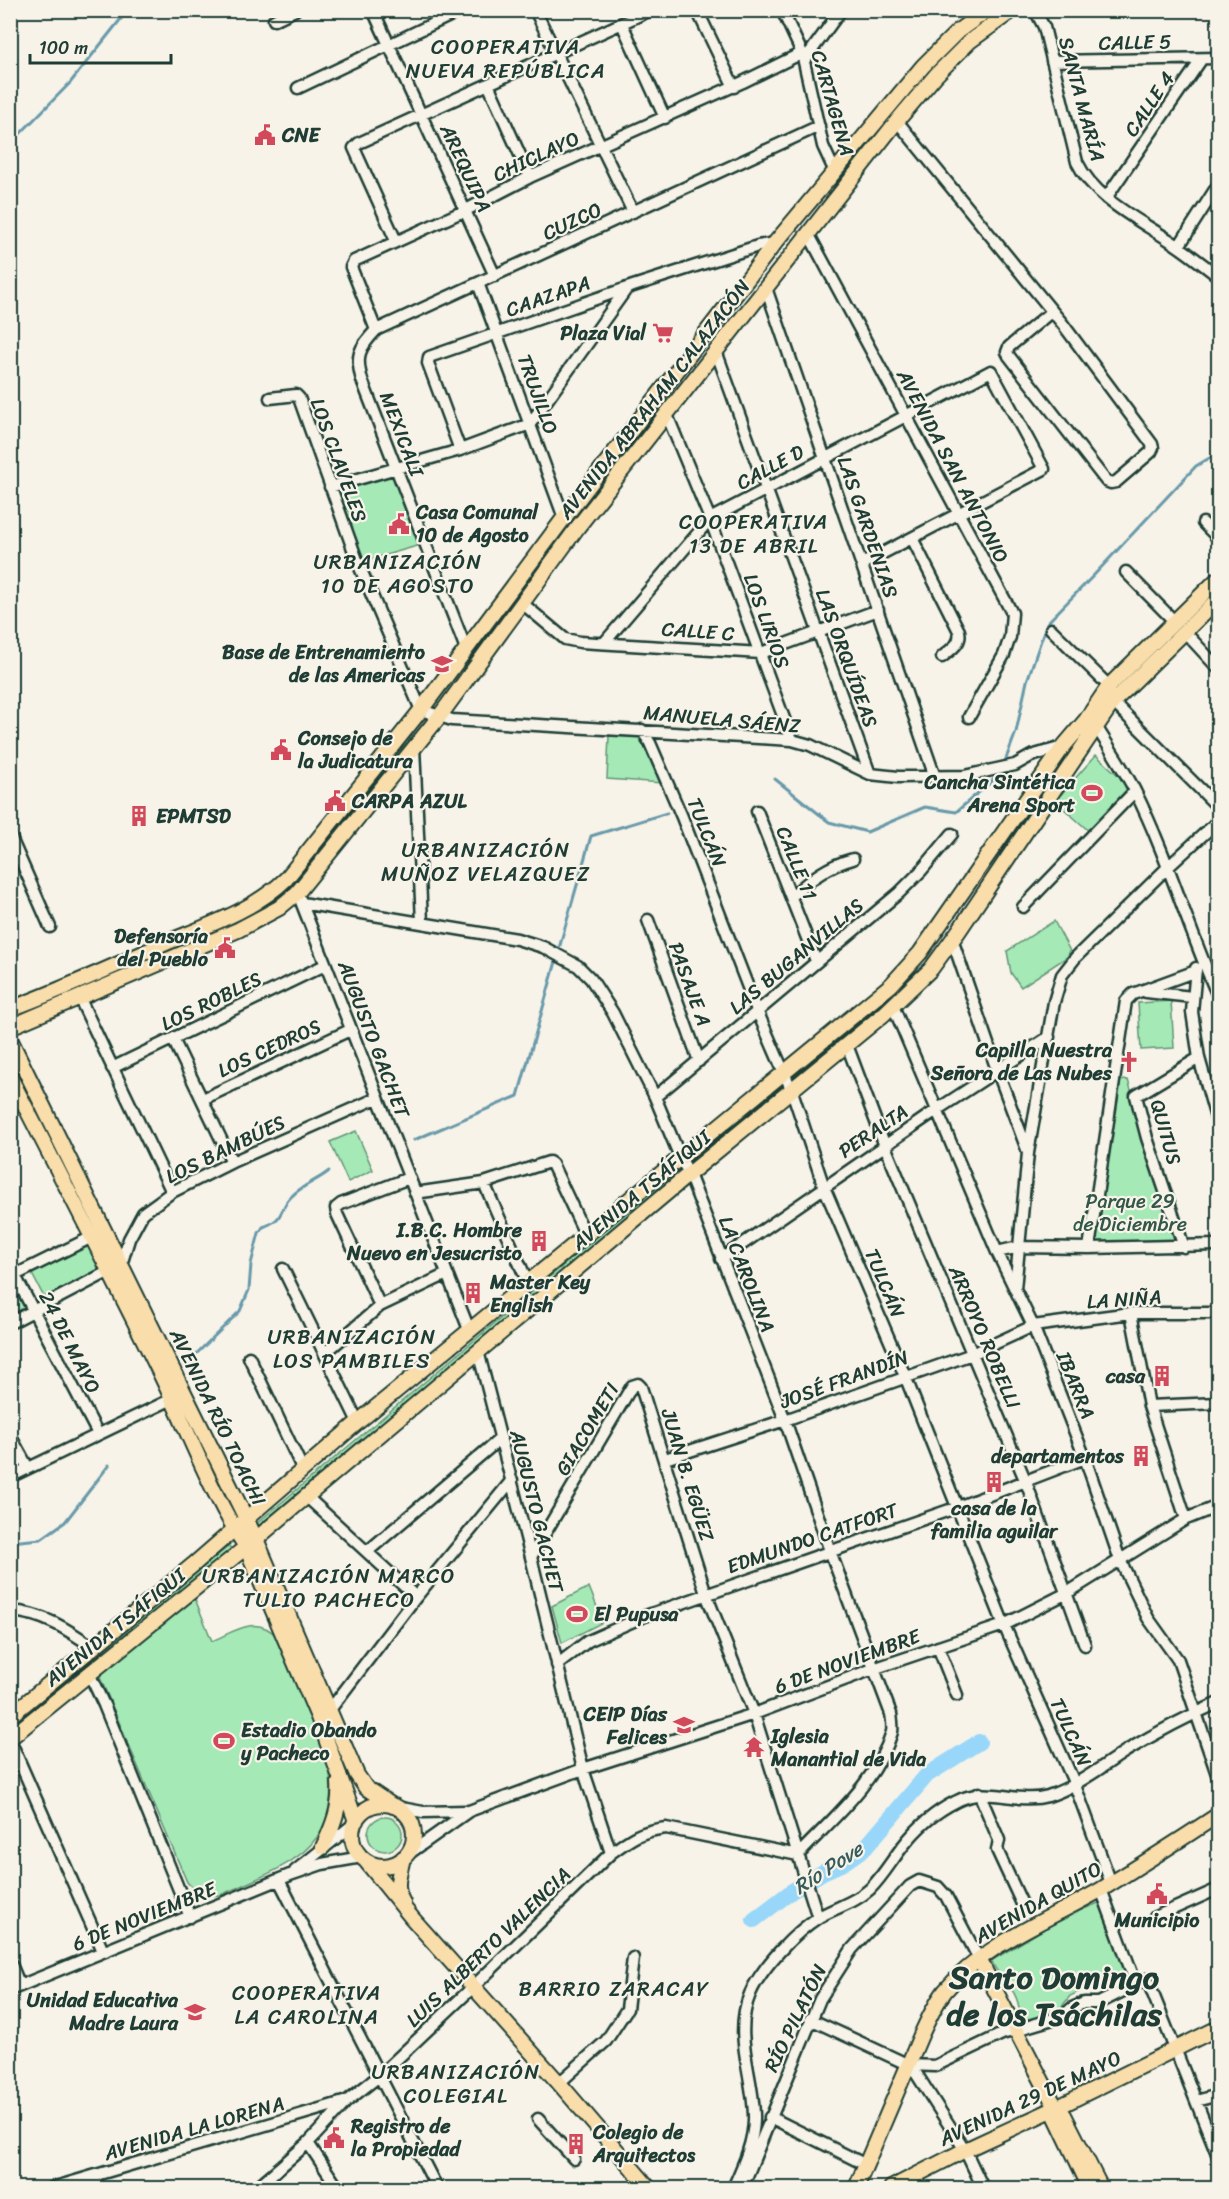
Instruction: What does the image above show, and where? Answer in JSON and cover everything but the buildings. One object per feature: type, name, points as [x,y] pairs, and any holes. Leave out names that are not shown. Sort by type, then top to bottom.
[{"type":"main road","name":"AVENIDA ABRAHAM CALAZACÓN","points":[[10,1009],[206,926],[273,892],[302,861],[421,710],[564,518],[776,243],[923,66],[958,31],[987,10]]},
{"type":"main road","name":"AVENIDA ABRAHAM CALAZACÓN","points":[[10,1027],[238,930],[299,898],[439,717],[577,528],[897,121],[936,75],[962,50],[1013,10]]},
{"type":"main road","name":"AVENIDA TSÁFIQUI","points":[[10,1739],[307,1497],[689,1173],[893,1006],[931,969],[1113,702],[1180,627],[1218,579]]},
{"type":"main road","name":"AVENIDA TSÁFIQUI","points":[[10,1716],[246,1520],[358,1422],[891,986],[920,953],[1063,747],[1110,686],[1180,627],[1218,599]]},
{"type":"main road","name":"AVENIDA RÍO TOACHI","points":[[10,1039],[172,1400],[234,1530],[251,1543],[362,1784],[394,1807]]},
{"type":"main road","name":"AVENIDA RÍO TOACHI","points":[[10,1077],[15,1097],[92,1237],[115,1269],[246,1520],[251,1543],[356,1822]]},
{"type":"main road","points":[[323,1847],[333,1826],[339,1805],[339,1772]]},
{"type":"main road","points":[[412,1918],[398,1893],[397,1884],[405,1857],[414,1839],[413,1828],[405,1814],[394,1807],[383,1805],[373,1807],[364,1811],[356,1822],[353,1842],[364,1859],[412,1918],[559,2083],[648,2188]]},
{"type":"main road","name":"AVENIDA QUITO","points":[[856,2188],[932,2012],[945,1991],[979,1959],[1106,1886],[1218,1815]]},
{"type":"main road","points":[[364,1859],[382,1866],[393,1864],[405,1857]]},
{"type":"main road","points":[[979,1959],[1056,2109],[1064,2115],[1101,2188]]},
{"type":"main road","name":"AVENIDA 29 DE MAYO","points":[[891,2188],[907,2178],[1056,2109],[1218,2028]]},
{"type":"main road","points":[[1056,2109],[1056,2119],[1090,2188]]},
{"type":"main road","points":[[863,2188],[877,2149],[879,2135]]},
{"type":"main road","points":[[883,2188],[907,2178]]},
{"type":"street","points":[[274,20],[294,10]]},
{"type":"street","name":"AREQUIPA","points":[[373,10],[495,276]]},
{"type":"street","points":[[298,88],[462,10]]},
{"type":"street","points":[[535,10],[554,55],[633,212]]},
{"type":"street","points":[[396,241],[354,148],[421,114],[651,10]]},
{"type":"street","points":[[697,10],[734,87]]},
{"type":"street","name":"CARTAGENA","points":[[782,10],[803,57],[823,146],[835,172]]},
{"type":"street","points":[[803,57],[841,10]]},
{"type":"street","name":"SANTA MARÍA","points":[[1033,10],[1044,27],[1077,162],[1091,185],[1106,198],[1179,246],[1218,276]]},
{"type":"street","points":[[622,24],[664,118]]},
{"type":"street","name":"CHICLAYO","points":[[376,330],[351,264],[530,177],[803,57]]},
{"type":"street","name":"CALLE 5","points":[[1052,61],[1218,58]]},
{"type":"street","name":"CALLE 4","points":[[1106,198],[1201,60]]},
{"type":"street","points":[[488,84],[530,177]]},
{"type":"street","points":[[897,121],[1052,311],[1152,444],[1151,452],[1116,482],[1106,481],[1009,356],[1009,347],[1052,311]]},
{"type":"street","name":"CUZCO","points":[[376,330],[819,126]]},
{"type":"street","points":[[1179,246],[1218,185]]},
{"type":"street","name":"AVENIDA SAN ANTONIO","points":[[808,235],[1012,613],[1010,637],[1004,655],[969,717]]},
{"type":"street","name":"CAAZAPA","points":[[460,450],[428,360],[429,357],[627,288],[758,246],[776,243]]},
{"type":"street","name":"TRUJILLO","points":[[478,283],[564,518]]},
{"type":"street","points":[[330,487],[460,450],[530,424],[627,288]]},
{"type":"street","name":"LAS GARDENIAS","points":[[766,288],[935,777]]},
{"type":"street","name":"MEXICALI","points":[[376,330],[359,353],[358,364],[466,649]]},
{"type":"street","name":"LAS ORQUÍDEAS","points":[[716,351],[870,774]]},
{"type":"street","name":"CALLE D","points":[[604,643],[710,519],[991,371],[1044,469],[959,514]]},
{"type":"street","name":"LOS CLAVELES","points":[[270,398],[296,395],[299,398],[358,563],[421,710]]},
{"type":"street","name":"LOS LIRIOS","points":[[667,416],[710,519],[792,740]]},
{"type":"street","points":[[862,564],[959,514]]},
{"type":"street","points":[[1203,523],[1218,538]]},
{"type":"street","points":[[912,538],[959,631],[958,644],[942,657]]},
{"type":"street","points":[[1126,572],[1218,668]]},
{"type":"street","name":"CALLE C","points":[[522,603],[566,639],[760,653],[878,610]]},
{"type":"street","points":[[1052,629],[1110,686]]},
{"type":"street","points":[[1113,702],[1218,807]]},
{"type":"street","points":[[421,710],[439,717]]},
{"type":"street","name":"MANUELA SÁENZ","points":[[439,717],[452,720],[792,740],[810,745],[870,774],[897,777],[965,776],[1015,765],[1032,756],[1063,747]]},
{"type":"street","points":[[1097,728],[1135,791],[1168,867],[1199,953],[1218,996]]},
{"type":"street","name":"TULCÁN","points":[[642,730],[650,743],[682,817],[758,1013],[792,1091],[824,1187],[905,1376],[1004,1625],[1074,1784],[1106,1886],[1141,1982],[1174,2050],[1218,2156]]},
{"type":"street","points":[[414,747],[422,922]]},
{"type":"street","points":[[1023,907],[1135,791]]},
{"type":"street","name":"CALLE 11","points":[[758,811],[816,961]]},
{"type":"street","points":[[1015,1289],[1028,1153],[1054,1002],[1062,975],[1076,957],[1218,821]]},
{"type":"street","name":"LAS BUGANVILLAS","points":[[655,1097],[899,893],[952,834]]},
{"type":"street","points":[[10,836],[13,851],[50,927]]},
{"type":"street","points":[[792,896],[816,874],[835,863],[852,859]]},
{"type":"street","name":"LA CAROLINA","points":[[299,898],[517,939],[543,947],[578,966],[591,979],[613,1013],[655,1097],[689,1173],[785,1420],[830,1551],[891,1714],[893,1730],[878,1763],[858,1792],[798,1856]]},
{"type":"street","name":"AUGUSTO GACHET","points":[[299,898],[470,1332]]},
{"type":"street","name":"PASAJE A","points":[[648,920],[699,1061]]},
{"type":"street","points":[[952,939],[1028,1153]]},
{"type":"street","points":[[1199,953],[1192,1012],[1198,1058],[1218,1125]]},
{"type":"street","name":"LOS ROBLES","points":[[112,1068],[326,965]]},
{"type":"street","points":[[1089,1248],[1126,1000],[1132,994],[1196,971]]},
{"type":"street","points":[[1142,992],[1192,997]]},
{"type":"street","points":[[79,997],[172,1192]]},
{"type":"street","name":"IBARRA","points":[[893,1006],[998,1252],[1033,1326],[1085,1458],[1120,1560],[1148,1618],[1178,1660],[1218,1777]]},
{"type":"street","name":"LOS CEDROS","points":[[203,1099],[350,1030]]},
{"type":"street","name":"PERALTA","points":[[721,1259],[938,1109],[1049,1037]]},
{"type":"street","points":[[173,1039],[232,1162]]},
{"type":"street","name":"ARROYO ROBELLI","points":[[847,1045],[885,1146],[1026,1482],[1085,1645]]},
{"type":"street","name":"QUITUS","points":[[1184,1247],[1147,1138],[1137,1096],[1198,1058]]},
{"type":"street","name":"LOS BAMBÚES","points":[[115,1269],[143,1213],[172,1192],[232,1162],[376,1098]]},
{"type":"street","points":[[415,1193],[484,1183],[544,1162],[552,1164],[586,1236]]},
{"type":"street","points":[[380,1306],[336,1208],[409,1178]]},
{"type":"street","points":[[484,1183],[528,1283]]},
{"type":"street","points":[[12,1273],[92,1237]]},
{"type":"street","points":[[998,1252],[1019,1247],[1218,1245]]},
{"type":"street","points":[[10,1323],[115,1269]]},
{"type":"street","points":[[283,1269],[358,1422]]},
{"type":"street","name":"24 DE MAYO","points":[[12,1273],[98,1434]]},
{"type":"street","points":[[325,1353],[380,1306],[447,1274]]},
{"type":"street","points":[[1131,1313],[1149,1406],[1186,1519]]},
{"type":"street","name":"LA NIÑA","points":[[1033,1326],[1131,1313],[1218,1313]]},
{"type":"street","name":"JOSÉ FRANDÍN","points":[[665,1459],[785,1420],[972,1354],[1033,1326]]},
{"type":"street","name":"AUGUSTO GACHET","points":[[478,1351],[583,1769],[611,1853]]},
{"type":"street","points":[[249,1357],[303,1470]]},
{"type":"street","name":"JUAN B. EGÜEZ","points":[[638,1384],[641,1387],[665,1459],[706,1594],[754,1714],[818,1918]]},
{"type":"street","name":"GIACOMETI","points":[[531,1557],[632,1386],[638,1384]]},
{"type":"street","points":[[10,1477],[172,1400]]},
{"type":"street","points":[[1149,1406],[1218,1403]]},
{"type":"street","points":[[10,1435],[28,1468]]},
{"type":"street","points":[[368,1551],[501,1438]]},
{"type":"street","name":"EDMUNDO CATFORT","points":[[556,1665],[588,1641],[645,1616],[958,1507],[1085,1458]]},
{"type":"street","points":[[329,1711],[416,1597],[512,1480]]},
{"type":"street","points":[[307,1497],[416,1597]]},
{"type":"street","name":"6 DE NOVIEMBRE","points":[[405,1857],[469,1811],[583,1769],[754,1714],[1004,1625],[1067,1593],[1186,1519],[1218,1506]]},
{"type":"street","points":[[11,1611],[40,1615],[93,1647]]},
{"type":"street","points":[[938,1647],[957,1695]]},
{"type":"street","points":[[89,1673],[190,1917]]},
{"type":"street","points":[[734,2188],[748,2150],[754,2123],[744,2044],[747,2002],[764,1971],[798,1935],[818,1918],[863,1894],[880,1877],[913,1834],[955,1801],[979,1793],[1036,1798],[1074,1784],[1167,1727],[1218,1703]]},
{"type":"street","points":[[10,1739],[103,1951]]},
{"type":"street","points":[[979,1793],[999,1840],[997,1850],[1023,1906]]},
{"type":"street","name":"6 DE NOVIEMBRE","points":[[394,1807],[423,1812],[469,1811]]},
{"type":"street","name":"6 DE NOVIEMBRE","points":[[290,1875],[356,1822]]},
{"type":"street","name":"LUIS ALBERTO VALENCIA","points":[[256,2188],[308,2143],[347,2101],[379,2076],[611,1853],[631,1838],[647,1830],[666,1828],[798,1856]]},
{"type":"street","name":"6 DE NOVIEMBRE","points":[[15,1988],[290,1875],[329,1862],[364,1859]]},
{"type":"street","points":[[279,1880],[437,2188]]},
{"type":"street","name":"RÍO PILATÓN","points":[[742,2188],[810,2019],[834,1974],[852,1949],[910,1886],[919,1881],[938,1887],[946,1896],[979,1959]]},
{"type":"street","points":[[1155,1917],[1218,1889]]},
{"type":"street","points":[[559,2083],[606,2041],[627,2009],[633,1958]]},
{"type":"street","points":[[10,1962],[15,1988]]},
{"type":"street","points":[[810,2019],[909,2065],[935,2066],[1002,2034],[1063,2016],[1072,2008],[1084,2003],[1099,2003],[1141,1982]]},
{"type":"street","points":[[909,2065],[924,2083],[965,2150],[983,2188]]},
{"type":"street","points":[[1196,2101],[1218,2095]]},
{"type":"street","name":"AVENIDA LA LORENA","points":[[52,2188],[347,2101]]},
{"type":"street","points":[[770,2116],[866,2165]]},
{"type":"street","points":[[538,2119],[574,2159]]},
{"type":"street","points":[[308,2143],[338,2188]]},
{"type":"street","points":[[92,2176],[99,2188]]},
{"type":"green space","points":[[396,468],[424,544],[358,563],[330,487]]},
{"type":"green space","points":[[409,736],[412,738],[331,842],[289,890],[278,899],[211,934],[13,1020],[11,1016],[138,960],[286,888]]},
{"type":"green space","points":[[609,736],[642,737],[662,783],[607,779]]},
{"type":"green space","name":"Cancha Sintética Arena Sport","points":[[1096,755],[1130,786],[1089,831],[1055,801]]},
{"type":"green space","points":[[1054,921],[1070,951],[1067,957],[1021,987],[1011,973],[1007,951]]},
{"type":"green space","points":[[1171,1001],[1174,1048],[1141,1050],[1138,1003]]},
{"type":"green space","points":[[10,1054],[115,1263],[112,1265],[11,1063]]},
{"type":"green space","name":"Parque 29 de Diciembre","points":[[1128,1080],[1178,1247],[1089,1248],[1114,1081]]},
{"type":"green space","points":[[356,1131],[373,1170],[348,1182],[330,1142]]},
{"type":"green space","points":[[680,1167],[683,1170],[258,1526],[256,1524]]},
{"type":"green space","points":[[89,1244],[103,1271],[46,1301],[31,1272]]},
{"type":"green space","points":[[14,1279],[30,1311],[11,1320],[11,1281]]},
{"type":"green space","points":[[1213,1329],[1218,1329],[1218,1389],[1214,1389]]},
{"type":"green space","points":[[229,1546],[232,1550],[11,1731],[11,1725]]},
{"type":"green space","name":"El Pupusa","points":[[589,1587],[603,1622],[562,1643],[552,1606]]},
{"type":"green space","name":"Estadio Obando y Pacheco","points":[[195,1599],[212,1641],[237,1629],[254,1626],[269,1630],[277,1637],[328,1760],[331,1790],[327,1815],[319,1834],[306,1850],[268,1874],[220,1895],[202,1893],[187,1882],[99,1675]]},
{"type":"green space","points":[[385,1817],[397,1822],[402,1834],[397,1846],[385,1851],[373,1846],[368,1834],[373,1822]]},
{"type":"green space","points":[[1101,1902],[1129,1974],[1100,1989],[1089,1987],[1070,1996],[1060,2009],[1030,2022],[1020,2014],[1013,1991],[991,1961],[1062,1918]]},
{"type":"waterway","points":[[10,144],[70,83],[128,10]]},
{"type":"waterway","points":[[1004,764],[1016,732],[1027,681],[1047,623],[1196,466],[1218,453]]},
{"type":"waterway","points":[[775,779],[829,822],[867,832],[925,807],[956,812],[999,775],[1001,770]]},
{"type":"waterway","points":[[558,952],[591,836],[667,813]]},
{"type":"waterway","points":[[414,1140],[518,1096],[557,958]]},
{"type":"waterway","points":[[185,1365],[240,1311],[249,1290],[251,1264],[259,1233],[263,1227],[279,1217],[296,1192],[329,1171]]},
{"type":"waterway","points":[[10,1542],[41,1539],[65,1522],[109,1465]]},
{"type":"waterway","name":"Río Pove","points":[[754,1920],[792,1891],[865,1848],[927,1775],[979,1742]]},
{"type":"place","name":"CNE","points":[[265,135]]},
{"type":"place","name":"Plaza Vial","points":[[663,333]]},
{"type":"place","name":"Casa Comunal 10 de Agosto","points":[[399,524]]},
{"type":"place","name":"Base de Entrenamiento de las Americas","points":[[442,664]]},
{"type":"place","name":"Consejo de la Judicatura","points":[[281,750]]},
{"type":"place","name":"Cancha Sintética Arena Sport","points":[[1092,793]]},
{"type":"place","name":"CARPA AZUL","points":[[335,801]]},
{"type":"place","name":"EPMTSD","points":[[139,816]]},
{"type":"place","name":"Defensoría del Pueblo","points":[[225,948]]},
{"type":"place","name":"Capilla Nuestra Señora de Las Nubes","points":[[1129,1062]]},
{"type":"place","name":"I.B.C. Hombre Nuevo en Jesucristo","points":[[539,1241]]},
{"type":"place","name":"Master Key English","points":[[473,1293]]},
{"type":"place","name":"casa","points":[[1162,1376]]},
{"type":"place","name":"departamentos","points":[[1141,1456]]},
{"type":"place","name":"casa de la familia aguilar","points":[[994,1482]]},
{"type":"place","name":"El Pupusa","points":[[577,1614]]},
{"type":"place","name":"CEIP Días Felices","points":[[684,1725]]},
{"type":"place","name":"Estadio Obando y Pacheco","points":[[224,1741]]},
{"type":"place","name":"Iglesia Manantial de Vida","points":[[754,1747]]},
{"type":"place","name":"Municipio","points":[[1157,1894]]},
{"type":"place","name":"Unidad Educativa Madre Laura","points":[[195,2012]]},
{"type":"place","name":"Registro de la Propiedad","points":[[334,2138]]},
{"type":"place","name":"Colegio de Arquitectos","points":[[576,2144]]},
{"type":"district","name":"COOPERATIVA NUEVA REPÚBLICA","points":[[506,59]]},
{"type":"district","name":"COOPERATIVA 13 DE ABRIL","points":[[754,534]]},
{"type":"district","name":"URBANIZACIÓN 10 DE AGOSTO","points":[[398,574]]},
{"type":"district","name":"URBANIZACIÓN MUÑOZ VELAZQUEZ","points":[[486,862]]},
{"type":"district","name":"URBANIZACIÓN LOS PAMBILES","points":[[352,1349]]},
{"type":"district","name":"URBANIZACIÓN MARCO TULIO PACHECO","points":[[329,1588]]},
{"type":"district","name":"BARRIO ZARACAY","points":[[614,1989]]},
{"type":"district","name":"Santo Domingo de los Tsáchilas","points":[[1054,1996]]},
{"type":"district","name":"COOPERATIVA LA CAROLINA","points":[[307,2005]]},
{"type":"district","name":"URBANIZACIÓN COLEGIAL","points":[[456,2084]]}]
